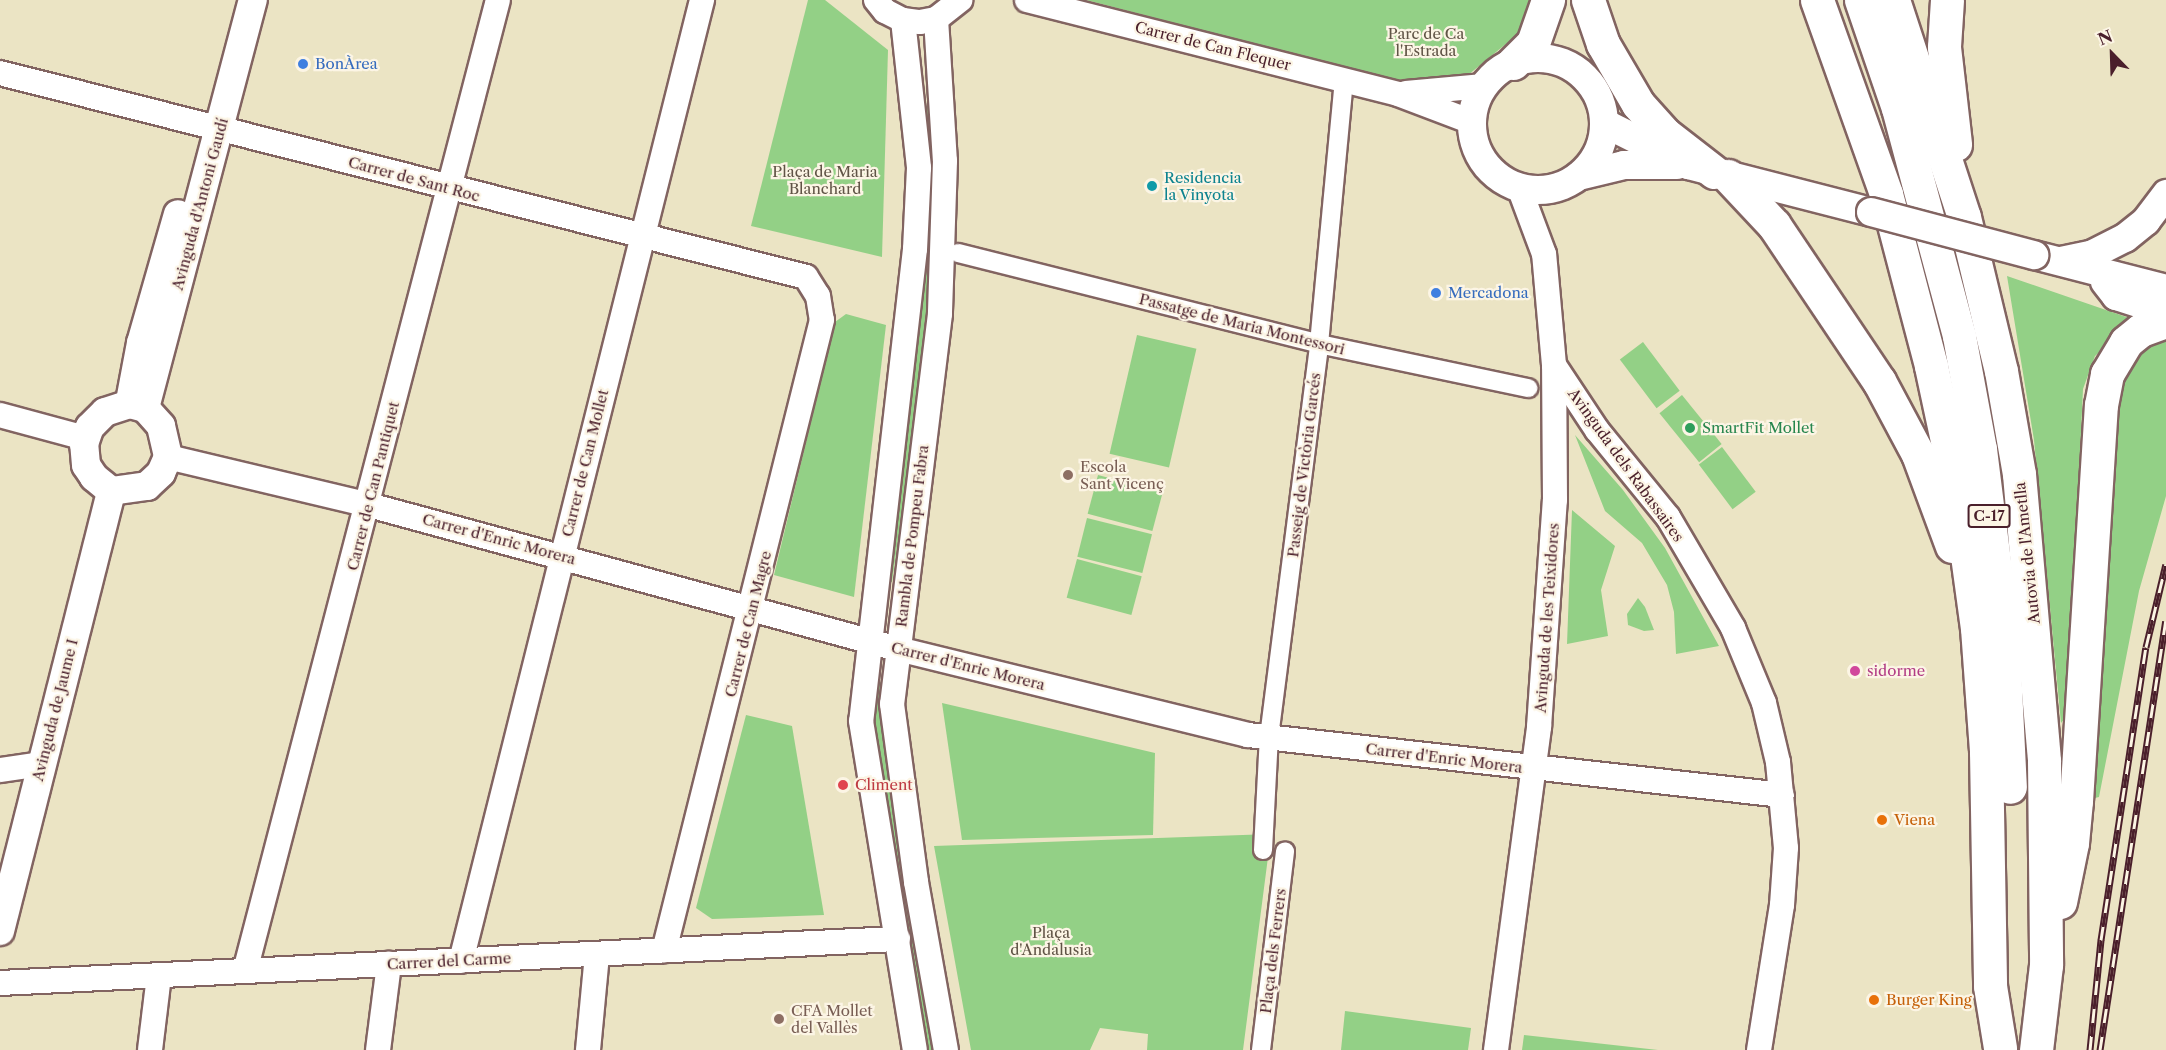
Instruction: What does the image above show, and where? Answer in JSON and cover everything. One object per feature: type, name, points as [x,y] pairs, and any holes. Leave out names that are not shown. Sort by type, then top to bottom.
[{"type":"highway","points":[[1513,63],[1533,43],[1548,0]]},
{"type":"highway","points":[[1588,0],[1603,44],[1638,104],[1665,134],[1774,225],[1879,381],[1918,453],[1977,628]]},
{"type":"highway","points":[[1817,0],[1886,194],[1931,366],[1959,497],[1977,628],[1991,873],[1990,986],[2000,1049]]},
{"type":"highway","name":"C-17","points":[[1861,0],[1898,108],[1941,261],[1959,336],[1989,514],[2002,626],[2010,776],[2010,896],[2000,1049]]},
{"type":"highway","name":"Autovia de l'Ametlla","points":[[1893,0],[1964,217],[2001,371],[2027,544],[2044,761],[2046,965],[2036,1050]]},
{"type":"highway","points":[[1947,0],[1944,47],[1964,217]]},
{"type":"highway","points":[[2046,965],[2073,843],[2092,602],[2101,405],[2106,374],[2126,342],[2141,330],[2166,321]]},
{"type":"street","name":"Avinguda d'Antoni Gaudí","points":[[211,127],[236,0]]},
{"type":"street","name":"Avinguda d'Antoni Gaudí","points":[[137,406],[211,127],[253,0]]},
{"type":"street","name":"Carrer de Can Pantiquet","points":[[245,971],[369,505],[498,0]]},
{"type":"street","name":"Carrer de Can Mollet","points":[[461,960],[702,0]]},
{"type":"street","points":[[876,0],[885,11],[903,21],[936,19],[960,0]]},
{"type":"street","name":"Carrer de Can Flequer","points":[[1028,0],[1398,94],[1472,122]]},
{"type":"street","name":"Rambla de Pompeu Fabra","points":[[936,19],[945,161],[940,314],[891,704],[916,882],[946,1050]]},
{"type":"street","name":"Rambla de Pompeu Fabra","points":[[903,21],[919,168],[915,249],[868,641],[861,721],[915,1050]]},
{"type":"street","points":[[1578,176],[1595,158],[1604,123],[1592,85],[1570,66],[1542,58],[1513,63],[1484,86],[1472,122],[1476,146],[1488,167],[1519,187],[1554,188],[1578,176],[1624,165],[1710,171]]},
{"type":"street","name":"Carrer de Sant Roc","points":[[0,73],[642,238],[806,277],[818,296]]},
{"type":"street","name":"Passeig de Victòria Garcés","points":[[1263,850],[1269,737],[1319,344],[1344,80]]},
{"type":"street","name":"Carrer de Can Flequer","points":[[1398,94],[1484,86]]},
{"type":"street","points":[[1604,123],[1710,171],[2166,289]]},
{"type":"street","name":"Avinguda de les Teixidores","points":[[1496,1050],[1531,769],[1539,727],[1555,500],[1554,366],[1544,254],[1519,187]]},
{"type":"street","points":[[2048,258],[2092,254],[2125,238],[2146,221],[2166,194]]},
{"type":"street","name":"Passatge de Maria Montessori","points":[[958,253],[1319,344],[1528,388]]},
{"type":"street","points":[[2098,273],[2116,296],[2166,312]]},
{"type":"street","name":"Carrer de Can Magre","points":[[664,951],[753,607],[822,320],[818,296]]},
{"type":"street","name":"Avinguda dels Rabassaires","points":[[1554,366],[1597,430],[1668,517],[1713,590],[1764,703],[1782,795],[1786,849],[1782,905],[1759,1050]]},
{"type":"street","points":[[137,406],[165,434],[168,457],[160,473],[147,486],[111,491],[94,477],[86,465],[86,438],[90,427],[105,412],[137,406]]},
{"type":"street","points":[[0,415],[86,438]]},
{"type":"street","name":"Carrer d'Enric Morera","points":[[168,457],[369,505],[753,607],[898,649],[1269,737],[1531,769],[1782,795]]},
{"type":"street","name":"Avinguda de Jaume I","points":[[0,930],[111,491]]},
{"type":"street","points":[[0,770],[41,764]]},
{"type":"street","name":"Plaça dels Ferrers","points":[[1261,1050],[1285,851]]},
{"type":"street","name":"Carrer del Carme","points":[[0,983],[898,939]]},
{"type":"street","points":[[588,1050],[597,954]]},
{"type":"street","points":[[378,1050],[389,964]]},
{"type":"street","points":[[150,1050],[159,976]]},
{"type":"green space","name":"Plaça de Maria Blanchard","points":[[808,0],[825,0],[888,50],[882,257],[751,226]]},
{"type":"green space","name":"Parc de Ca l'Estrada","points":[[1086,0],[1529,0],[1518,34],[1462,80],[1414,85]]},
{"type":"green space","points":[[919,106],[934,106],[936,241],[921,241]]},
{"type":"green space","points":[[921,268],[936,270],[892,582],[877,580]]},
{"type":"green space","points":[[2007,276],[2135,320],[2095,356],[2083,389],[2068,715],[2061,723],[2034,440]]},
{"type":"green space","points":[[846,314],[886,325],[854,597],[774,575],[835,322]]},
{"type":"green space","points":[[1137,335],[1196,349],[1169,468],[1110,454]]},
{"type":"green space","points":[[2166,338],[2166,496],[2139,591],[2099,797],[2091,799],[2119,384],[2135,354]]},
{"type":"green space","name":"SmartFit Mollet","points":[[1643,342],[1680,391],[1657,408],[1620,359]]},
{"type":"green space","name":"SmartFit Mollet","points":[[1682,395],[1722,444],[1699,462],[1659,413]]},
{"type":"green space","points":[[1575,435],[1623,490],[1665,548],[1719,646],[1676,654],[1674,612],[1667,585],[1642,543],[1605,511]]},
{"type":"green space","name":"SmartFit Mollet","points":[[1722,447],[1756,492],[1733,509],[1699,464]]},
{"type":"green space","points":[[1098,475],[1163,492],[1152,531],[1088,514]]},
{"type":"green space","points":[[1572,510],[1615,546],[1601,590],[1608,636],[1567,644]]},
{"type":"green space","points":[[1087,518],[1152,534],[1142,573],[1077,557]]},
{"type":"green space","points":[[1077,559],[1142,576],[1131,615],[1067,598]]},
{"type":"green space","points":[[1638,598],[1645,607],[1654,630],[1644,631],[1628,625],[1627,614]]},
{"type":"green space","points":[[869,681],[887,683],[941,1050],[923,1050],[870,744]]},
{"type":"green space","points":[[942,703],[1155,753],[1153,835],[962,840]]},
{"type":"green space","points":[[746,715],[792,726],[824,915],[712,919],[696,908]]},
{"type":"green space","name":"Plaça d'Andalusia","points":[[1271,834],[1243,1050],[1147,1050],[1148,1034],[1100,1028],[1090,1050],[971,1050],[934,846]]},
{"type":"green space","points":[[1345,1011],[1471,1028],[1468,1050],[1341,1050]]},
{"type":"green space","points":[[1524,1035],[1658,1050],[1522,1050]]},
{"type":"railway","points":[[2090,1050],[2101,940],[2146,647],[2166,564]]},
{"type":"railway","points":[[2100,1050],[2166,621]]},
{"type":"place","name":"BonÀrea","points":[[303,64]]},
{"type":"place","name":"Residencia la Vinyota","points":[[1152,186]]},
{"type":"place","name":"Mercadona","points":[[1436,293]]},
{"type":"place","name":"SmartFit Mollet","points":[[1690,428]]},
{"type":"place","name":"Escola Sant Vicenç","points":[[1068,475]]},
{"type":"place","name":"sidorme","points":[[1855,671]]},
{"type":"place","name":"Climent","points":[[843,785]]},
{"type":"place","name":"Viena","points":[[1882,820]]},
{"type":"place","name":"Burger King","points":[[1874,1000]]},
{"type":"place","name":"CFA Mollet del Vallès","points":[[779,1019]]}]
